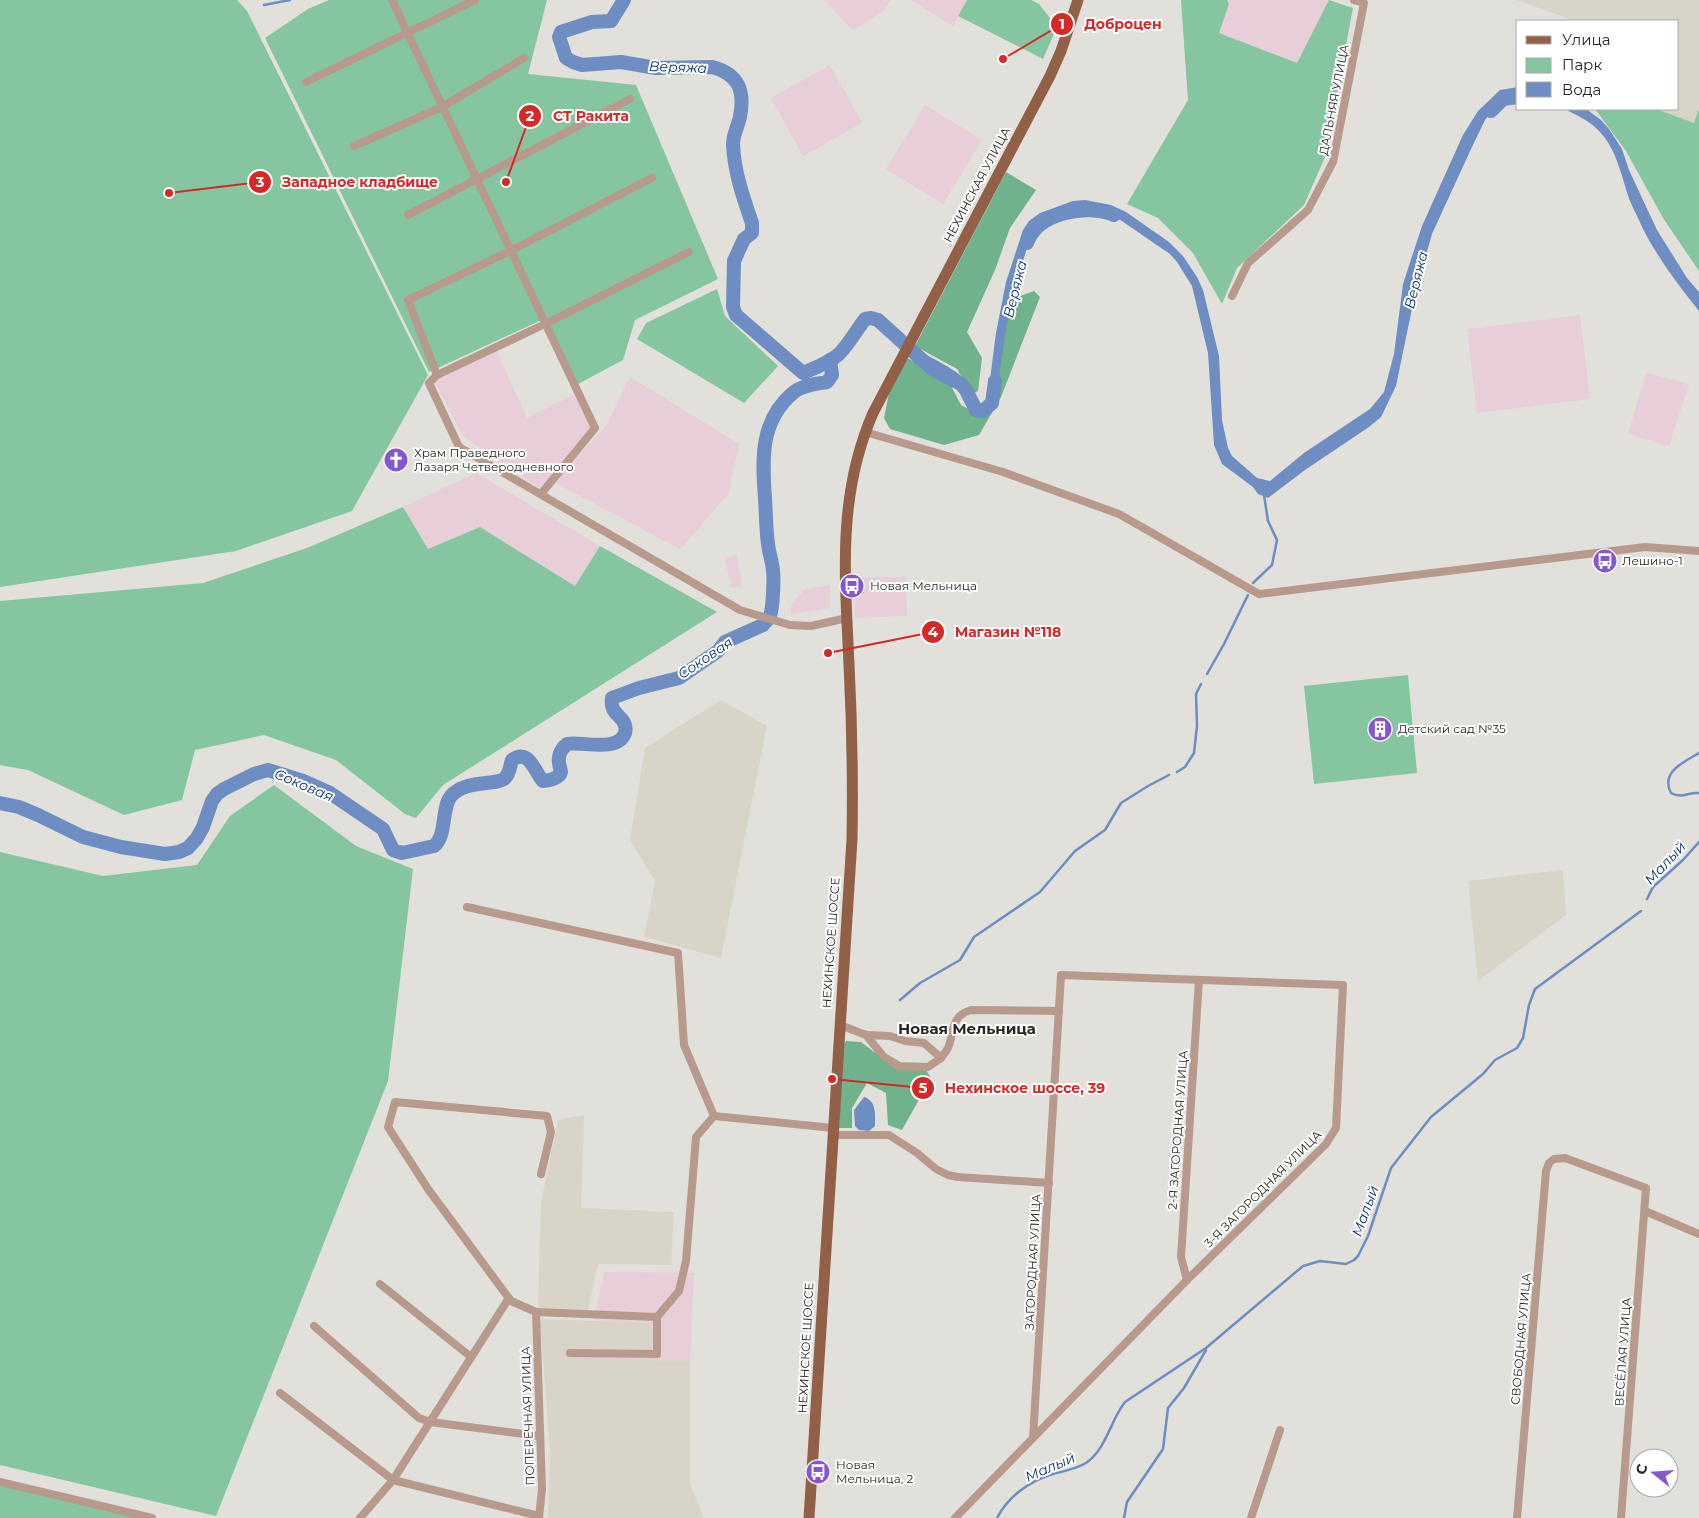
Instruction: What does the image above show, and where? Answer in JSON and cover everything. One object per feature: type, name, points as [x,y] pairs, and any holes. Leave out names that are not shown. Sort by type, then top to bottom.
[{"type":"main road","name":"НЕХИНСКАЯ УЛИЦА","points":[[891,378],[1057,60],[1078,0]]},
{"type":"main road","name":"НЕХИНСКОЕ ШОССЕ","points":[[809,1518],[851,849],[853,781],[847,618],[847,508],[856,461],[865,432],[891,378]]},
{"type":"street","points":[[392,0],[595,428],[541,494]]},
{"type":"street","points":[[306,82],[475,0]]},
{"type":"street","name":"ДАЛЬНЯЯ УЛИЦА","points":[[1232,296],[1248,264],[1308,210],[1333,162],[1364,4],[1354,0]]},
{"type":"street","points":[[354,146],[442,107],[524,58]]},
{"type":"street","points":[[408,215],[630,99]]},
{"type":"street","points":[[437,375],[408,300],[510,251],[652,178]]},
{"type":"street","points":[[689,252],[545,324],[437,375],[429,382],[459,447],[740,610],[790,624],[812,626],[847,618]]},
{"type":"street","points":[[865,432],[1003,472],[1119,514],[1259,594],[1645,547],[1699,551]]},
{"type":"street","points":[[467,907],[678,953],[684,1045],[714,1116]]},
{"type":"street","name":"ЗАГОРОДНАЯ УЛИЦА","points":[[1034,1438],[1061,975],[1199,980]]},
{"type":"street","name":"3-Я ЗАГОРОДНАЯ УЛИЦА","points":[[1034,1438],[1187,1280],[1326,1144],[1336,1128],[1343,985],[1199,980]]},
{"type":"street","name":"2-Я ЗАГОРОДНАЯ УЛИЦА","points":[[1187,1280],[1181,1256],[1199,980]]},
{"type":"street","points":[[866,1035],[884,1057],[899,1066],[928,1067],[941,1058],[947,1049],[956,1019],[964,1012],[971,1010],[1059,1012]]},
{"type":"street","points":[[840,1025],[866,1035],[890,1036],[905,1041],[924,1043],[941,1058]]},
{"type":"street","points":[[541,1174],[551,1132],[547,1116],[395,1102],[388,1127],[428,1189],[511,1301],[536,1312],[657,1317]]},
{"type":"street","points":[[714,1116],[833,1131],[889,1135],[917,1153],[936,1169],[953,1176],[1048,1183]]},
{"type":"street","points":[[570,1353],[656,1354],[657,1317],[679,1291],[686,1261],[696,1137],[714,1116]]},
{"type":"street","name":"СВОБОДНАЯ УЛИЦА","points":[[1517,1518],[1546,1171],[1549,1163],[1554,1159],[1565,1158],[1646,1188]]},
{"type":"street","name":"ВЕСЁЛАЯ УЛИЦА","points":[[1621,1518],[1646,1188]]},
{"type":"street","points":[[1645,1211],[1699,1234]]},
{"type":"street","points":[[380,1284],[471,1358]]},
{"type":"street","points":[[360,1518],[393,1480],[509,1298]]},
{"type":"street","name":"ПОПЕРЕЧНАЯ УЛИЦА","points":[[536,1312],[542,1489],[539,1517]]},
{"type":"street","points":[[314,1326],[419,1418],[430,1422],[540,1436]]},
{"type":"street","points":[[280,1393],[393,1480],[539,1517]]},
{"type":"street","points":[[1251,1518],[1280,1430]]},
{"type":"street","points":[[955,1518],[1034,1438]]},
{"type":"street","points":[[0,1482],[152,1518]]},
{"type":"shaded area","points":[[824,0],[891,0],[883,11],[853,30]]},
{"type":"shaded area","points":[[911,0],[967,0],[953,26]]},
{"type":"shaded area","points":[[1227,0],[1329,0],[1297,63],[1218,33],[1229,4]]},
{"type":"shaded area","points":[[1516,0],[1699,0],[1699,109],[1694,124],[1659,110],[1679,110],[1679,20],[1570,19]]},
{"type":"shaded area","points":[[830,65],[862,123],[803,156],[771,98]]},
{"type":"shaded area","points":[[925,105],[982,140],[943,204],[886,169]]},
{"type":"shaded area","points":[[1580,315],[1590,399],[1477,413],[1467,329]]},
{"type":"shaded area","points":[[495,348],[527,418],[575,394],[591,427],[541,489],[463,436],[434,380]]},
{"type":"shaded area","points":[[1646,373],[1689,384],[1669,446],[1628,434]]},
{"type":"shaded area","points":[[630,377],[739,444],[729,493],[680,549],[554,482],[606,426]]},
{"type":"shaded area","points":[[476,473],[600,546],[575,586],[480,527],[428,549],[403,507]]},
{"type":"shaded area","points":[[737,555],[742,586],[731,588],[725,557]]},
{"type":"shaded area","points":[[906,577],[907,616],[855,618],[854,578]]},
{"type":"shaded area","points":[[830,585],[830,608],[791,614],[791,605],[805,589]]},
{"type":"shaded area","points":[[721,700],[767,726],[721,958],[644,937],[655,881],[630,840],[645,748]]},
{"type":"shaded area","points":[[1563,870],[1566,915],[1478,981],[1468,881]]},
{"type":"shaded area","points":[[584,1115],[581,1208],[674,1212],[671,1265],[598,1264],[588,1310],[538,1309],[541,1203],[558,1120]]},
{"type":"shaded area","points":[[604,1272],[694,1273],[690,1361],[651,1362],[652,1323],[594,1320]]},
{"type":"shaded area","points":[[540,1319],[652,1323],[651,1361],[690,1361],[690,1484],[704,1518],[548,1518],[550,1449]]},
{"type":"green space","points":[[0,0],[237,0],[247,11],[428,375],[352,511],[236,551],[0,587]]},
{"type":"green space","points":[[329,0],[547,0],[528,74],[636,85],[718,279],[635,320],[623,360],[578,384],[546,318],[429,372],[265,38],[308,9]]},
{"type":"green space","points":[[967,0],[1031,0],[1039,4],[1057,27],[1043,59],[958,16]]},
{"type":"green space","points":[[1181,0],[1227,0],[1229,4],[1219,33],[1297,63],[1329,0],[1353,8],[1325,157],[1304,205],[1237,268],[1222,304],[1193,253],[1158,218],[1127,204],[1188,100]]},
{"type":"green space","points":[[1699,109],[1699,271],[1663,218],[1626,151],[1596,110],[1659,110],[1694,123]]},
{"type":"green space","points":[[1006,172],[1036,190],[1010,228],[995,270],[967,332],[982,358],[978,391],[972,394],[957,369],[915,346]]},
{"type":"green space","points":[[717,289],[725,316],[778,366],[744,403],[637,339],[646,323]]},
{"type":"green space","points":[[1034,291],[1040,297],[1001,397],[979,435],[944,445],[890,429],[884,418],[890,388],[907,358],[948,380],[961,405],[976,413],[991,397],[1012,299]]},
{"type":"green space","points":[[403,507],[428,549],[480,527],[575,586],[600,546],[717,612],[443,785],[416,818],[405,814],[336,760],[264,735],[195,750],[182,800],[124,815],[28,770],[0,765],[0,601],[203,583],[307,548]]},
{"type":"green space","points":[[1408,675],[1417,773],[1314,784],[1304,686]]},
{"type":"green space","points":[[274,785],[356,846],[413,869],[388,1081],[216,1516],[0,1465],[0,852],[103,876],[197,865],[230,816]]},
{"type":"green space","points":[[846,1041],[861,1042],[898,1070],[926,1070],[931,1078],[902,1130],[888,1125],[886,1093],[867,1083],[852,1108],[852,1128],[839,1128],[843,1047]]},
{"type":"green space","points":[[0,1483],[148,1518],[0,1518]]},
{"type":"water","points":[[1516,87],[1516,97],[1506,98],[1494,108],[1485,120],[1432,234],[1415,294],[1396,386],[1381,417],[1268,498],[1258,494],[1253,487],[1222,464],[1214,445],[1208,353],[1192,286],[1170,254],[1116,217],[1095,210],[1076,211],[1053,217],[1038,225],[1032,233],[1011,306],[997,383],[992,399],[987,405],[982,408],[973,407],[960,384],[916,358],[920,351],[949,367],[963,378],[977,402],[980,404],[985,401],[988,395],[996,333],[1006,282],[1023,230],[1029,221],[1040,213],[1073,201],[1085,200],[1111,205],[1126,212],[1169,242],[1183,256],[1197,277],[1203,290],[1219,356],[1222,420],[1228,448],[1232,456],[1257,478],[1270,481],[1304,453],[1370,409],[1384,392],[1394,354],[1403,284],[1422,226],[1463,135],[1478,111],[1500,90]]},
{"type":"water","points":[[1567,110],[1587,110],[1609,129],[1622,149],[1629,170],[1657,230],[1687,278],[1699,292],[1699,311],[1669,271],[1643,229],[1630,201],[1618,163],[1609,145],[1593,126]]},
{"type":"water","points":[[864,1097],[871,1102],[874,1109],[875,1126],[869,1131],[859,1130],[855,1126],[854,1110]]},
{"type":"waterway","points":[[264,5],[290,0]]},
{"type":"waterway","name":"Веряжа","points":[[624,0],[611,21],[592,22],[561,32],[559,37],[566,58],[582,65],[621,62],[656,68],[712,67],[728,74],[738,85],[742,99],[740,117],[733,141],[734,154],[740,184],[752,223],[752,233],[744,239],[734,261],[733,307],[736,315],[803,373],[822,365],[839,354],[865,319],[871,318],[878,320],[932,369],[961,384],[976,410],[983,411],[992,403],[995,381]]},
{"type":"waterway","name":"Веряжа","points":[[1491,111],[1503,99],[1516,97]]},
{"type":"waterway","name":"Веряжа","points":[[1027,243],[1033,232],[1041,224],[1064,213],[1091,210],[1114,215]]},
{"type":"waterway","name":"Соковая","points":[[0,803],[19,807],[83,837],[121,847],[165,854],[179,852],[188,848],[197,838],[212,801],[217,794],[254,774],[268,770],[303,781],[330,793],[383,829],[393,850],[402,853],[434,846],[441,836],[448,801],[457,791],[464,787],[495,782],[505,778],[512,760],[518,757],[527,759],[543,781],[551,780],[561,772],[560,755],[567,744],[599,745],[615,743],[621,739],[626,728],[613,709],[612,698],[639,688],[679,678],[718,651],[725,642],[763,625],[770,616],[773,593],[773,567],[767,538],[763,468],[769,427],[783,403],[794,392],[805,386],[827,382],[832,375],[830,360]]},
{"type":"waterway","points":[[1253,583],[1272,565],[1277,540],[1268,521],[1264,495]]},
{"type":"waterway","points":[[1207,674],[1248,595]]},
{"type":"waterway","points":[[1177,772],[1185,767],[1194,753],[1197,726],[1196,694],[1201,684]]},
{"type":"waterway","name":"Малый","points":[[1699,753],[1675,768],[1671,773],[1668,786],[1671,793],[1675,795],[1699,793]]},
{"type":"waterway","points":[[900,1000],[920,983],[960,960],[974,937],[1040,892],[1075,851],[1105,830],[1121,803],[1169,775]]},
{"type":"waterway","name":"Малый","points":[[1647,899],[1653,887],[1683,860],[1699,842]]},
{"type":"waterway","name":"Малый","points":[[997,1518],[1007,1503],[1028,1485],[1044,1477],[1086,1463],[1099,1450],[1125,1402],[1206,1348],[1303,1266],[1320,1261],[1346,1264],[1354,1260],[1368,1236],[1391,1168],[1431,1117],[1483,1074],[1495,1060],[1517,1048],[1523,1038],[1529,1005],[1535,989],[1641,911]]},
{"type":"waterway","points":[[1124,1518],[1127,1502],[1163,1449],[1168,1408],[1184,1388],[1206,1350]]},
{"type":"place","name":"Доброцен","points":[[1003,59]]},
{"type":"place","name":"СТ Ракита","points":[[506,182]]},
{"type":"place","name":"Западное кладбище","points":[[169,193]]},
{"type":"place","name":"Храм Праведного Лазаря Четверодневного","points":[[396,460]]},
{"type":"place","name":"Лешино-1","points":[[1605,561]]},
{"type":"place","name":"Новая Мельница","points":[[852,586]]},
{"type":"place","name":"Магазин №118","points":[[828,653]]},
{"type":"place","name":"Детский сад №35","points":[[1380,729]]},
{"type":"place","name":"Нехинское шоссе, 39","points":[[832,1079]]},
{"type":"place","name":"Новая Мельница, 2","points":[[818,1472]]},
{"type":"district","name":"Новая Мельница","points":[[967,1029]]}]
